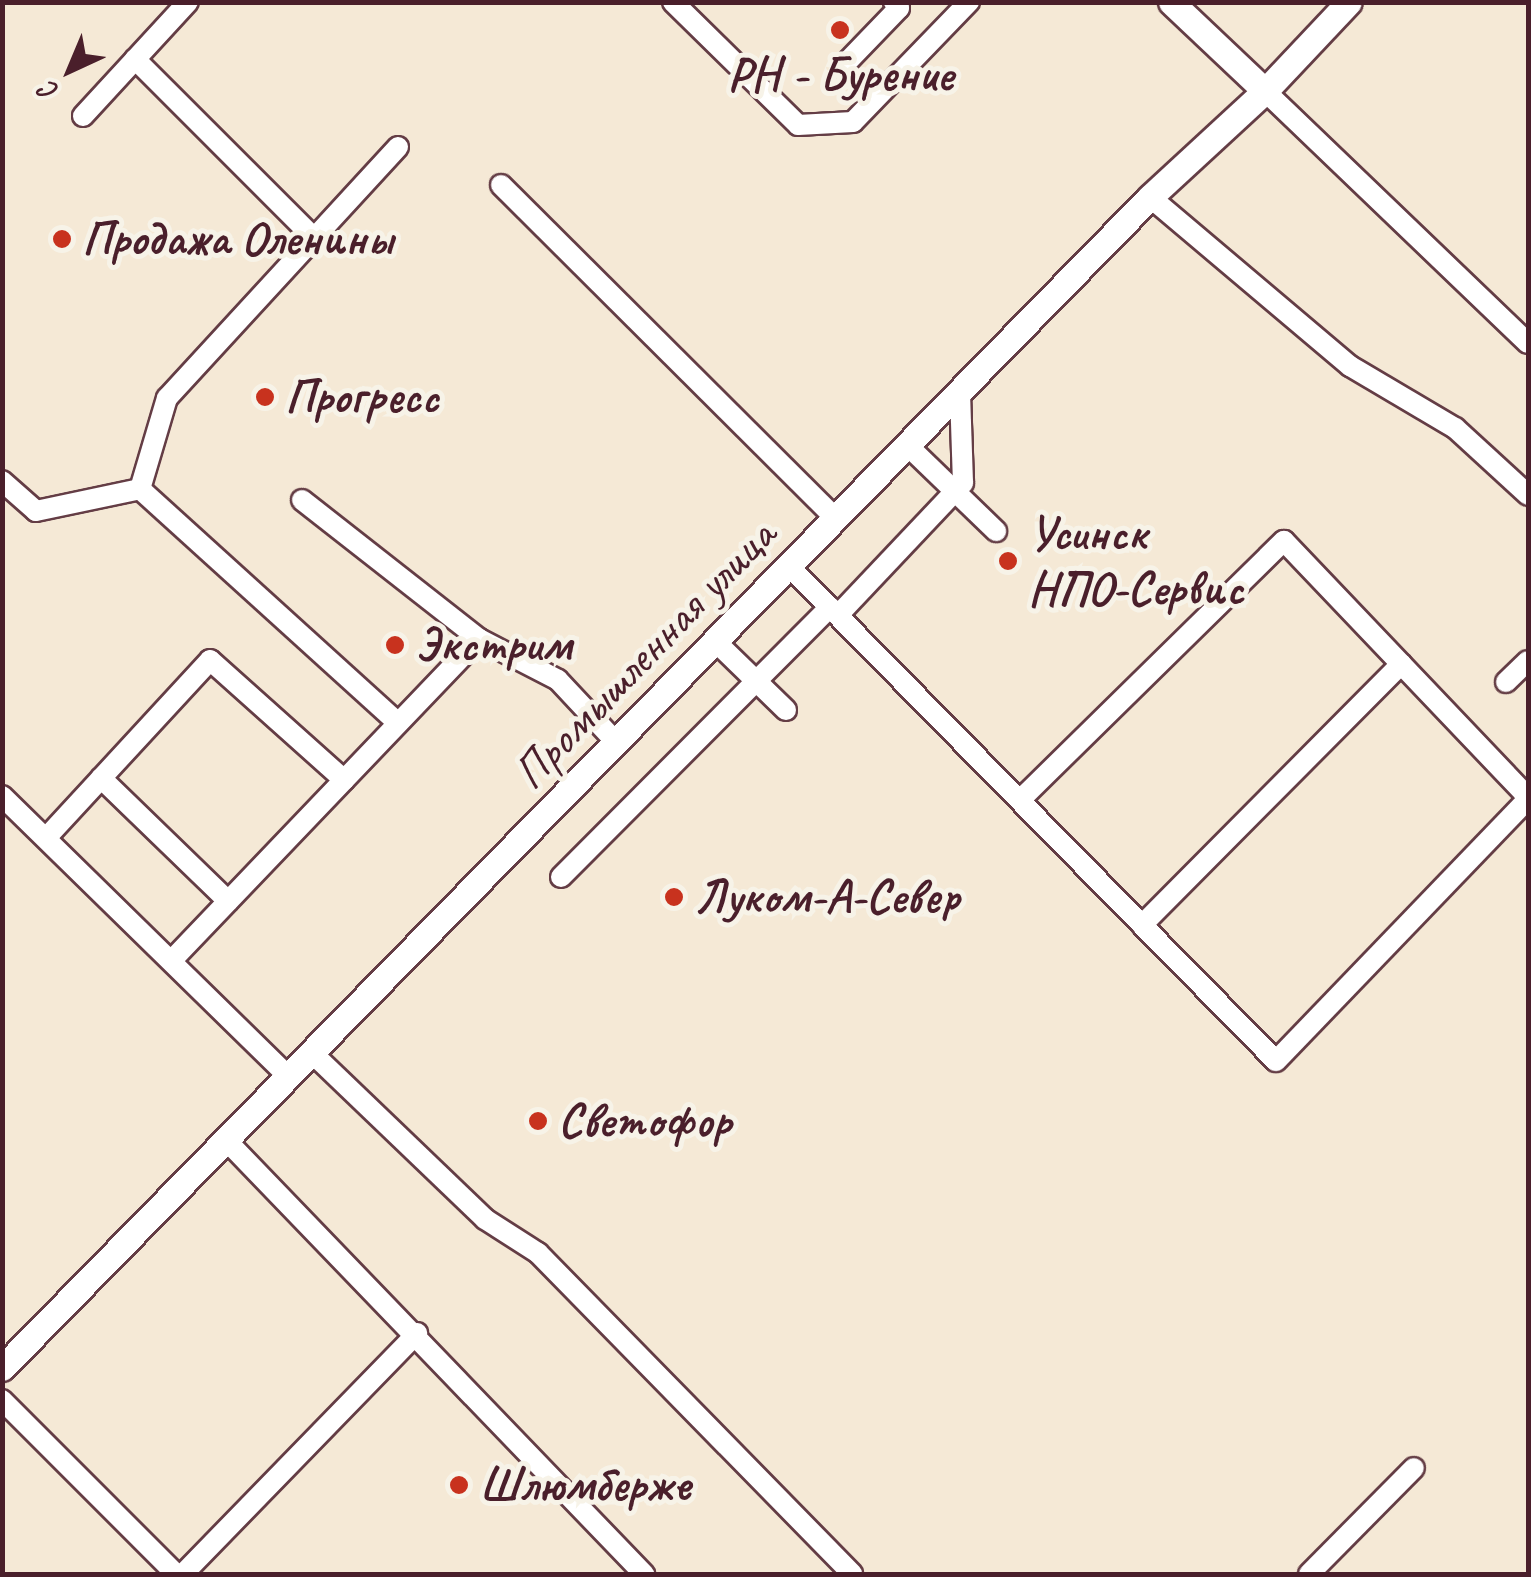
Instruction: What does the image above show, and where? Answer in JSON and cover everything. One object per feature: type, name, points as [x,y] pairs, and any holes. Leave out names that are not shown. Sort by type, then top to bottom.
[{"type":"main road","points":[[1172,2],[1266,91]]},
{"type":"main road","name":"Промышленная улица","points":[[2,1368],[1150,197],[1266,91],[1349,2]]},
{"type":"street","points":[[83,116],[188,2]]},
{"type":"street","points":[[672,2],[798,124],[853,122],[969,2]]},
{"type":"street","points":[[848,62],[899,8],[894,2]]},
{"type":"street","points":[[135,59],[314,238]]},
{"type":"street","points":[[1266,91],[1528,343]]},
{"type":"street","points":[[140,488],[167,398],[398,147]]},
{"type":"street","points":[[500,185],[836,519]]},
{"type":"street","points":[[1150,197],[1350,366],[1456,428],[1528,495]]},
{"type":"street","points":[[562,877],[657,776],[834,611],[963,483],[960,392]]},
{"type":"street","points":[[908,446],[996,531]]},
{"type":"street","points":[[2,481],[36,511],[140,488]]},
{"type":"street","points":[[140,488],[398,724]]},
{"type":"street","points":[[302,500],[479,639],[558,680],[616,742]]},
{"type":"street","points":[[789,566],[1276,1061],[1528,798],[1284,541],[1020,800]]},
{"type":"street","points":[[173,959],[479,639]]},
{"type":"street","points":[[715,641],[786,710]]},
{"type":"street","points":[[46,838],[210,660],[344,780]]},
{"type":"street","points":[[1506,682],[1528,660]]},
{"type":"street","points":[[1142,925],[1401,664]]},
{"type":"street","points":[[102,778],[228,901]]},
{"type":"street","points":[[2,796],[173,959],[288,1076]]},
{"type":"street","points":[[312,1053],[486,1219],[538,1253],[852,1574]]},
{"type":"street","points":[[226,1140],[417,1333],[509,1439],[644,1574]]},
{"type":"street","points":[[2,1400],[179,1574],[417,1333]]},
{"type":"street","points":[[1310,1574],[1414,1468]]},
{"type":"place","name":"РН - Бурение","points":[[840,30]]},
{"type":"place","name":"Продажа Оленины","points":[[62,239]]},
{"type":"place","name":"Прогресс","points":[[265,397]]},
{"type":"place","name":"Усинск НПО-Сервис","points":[[1008,561]]},
{"type":"place","name":"Экстрим","points":[[395,645]]},
{"type":"place","name":"Луком-А-Север","points":[[674,897]]},
{"type":"place","name":"Светофор","points":[[538,1121]]},
{"type":"place","name":"Шлюмберже","points":[[459,1485]]}]
